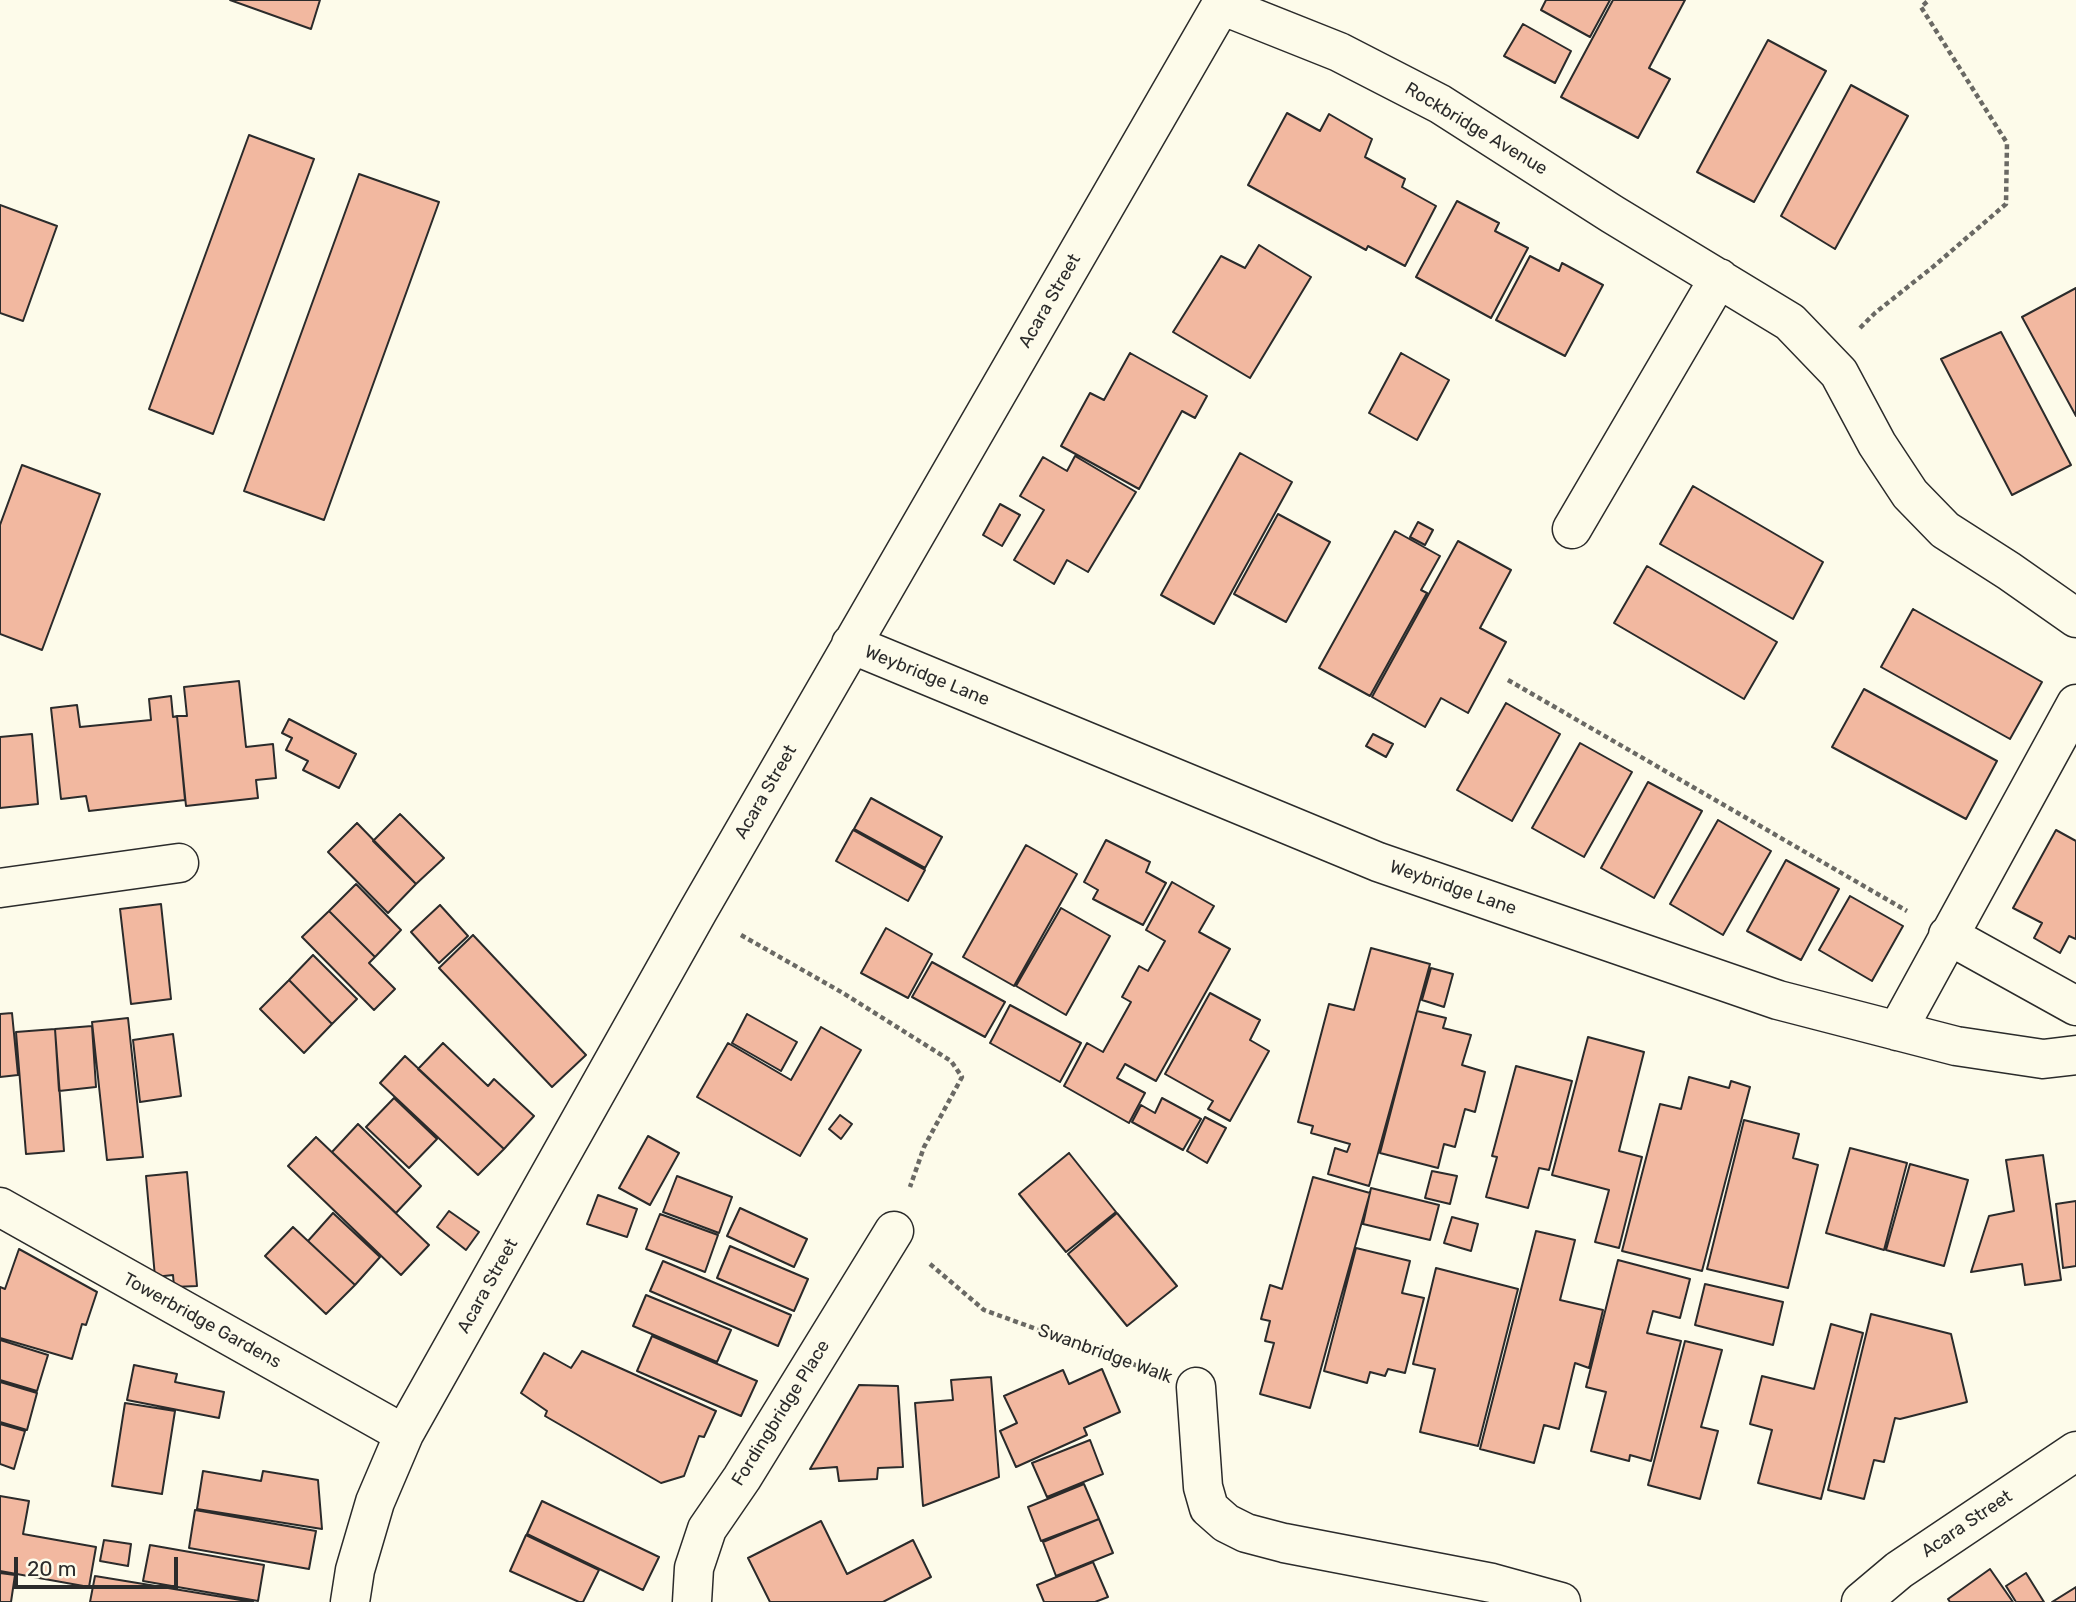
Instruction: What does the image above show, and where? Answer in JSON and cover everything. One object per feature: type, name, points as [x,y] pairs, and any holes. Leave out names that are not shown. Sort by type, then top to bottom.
[{"type":"street","name":"Rockbridge Avenue","points":[[1222,3],[1339,52],[1440,103],[1612,214],[1790,322],[1839,373],[1877,444],[1910,494],[1927,512],[1945,530],[2076,618]]},
{"type":"street","name":"Acara Street","points":[[350,1602],[355,1570],[375,1502],[404,1434],[698,911],[1222,3]]},
{"type":"street","points":[[1572,529],[1719,278]]},
{"type":"street","name":"Weybridge Lane","points":[[851,644],[1378,862],[1778,1000],[1956,1046],[2043,1059],[2076,1055]]},
{"type":"street","points":[[1897,1031],[2076,704]]},
{"type":"street","points":[[0,888],[179,863]]},
{"type":"street","points":[[1948,935],[2076,1006]]},
{"type":"street","name":"Towerbridge Gardens","points":[[0,1207],[404,1434]]},
{"type":"street","name":"Fordingbridge Place","points":[[692,1602],[694,1567],[707,1529],[742,1478],[894,1231]]},
{"type":"street","name":"Swanbridge Walk","points":[[1196,1387],[1203,1487],[1209,1508],[1226,1523],[1246,1533],[1284,1543],[1492,1583],[1561,1602]]},
{"type":"street","name":"Acara Street","points":[[1861,1602],[1899,1570],[2076,1451]]},
{"type":"path","points":[[1828,362],[1875,313],[2006,204],[2007,143],[1921,7],[1929,0]]},
{"type":"path","points":[[1508,680],[1948,935]]},
{"type":"path","points":[[746,938],[843,993],[951,1061],[962,1077],[924,1147]]},
{"type":"path","name":"Swanbridge Walk","points":[[894,1231],[896,1236],[984,1310],[1196,1387]]},
{"type":"building","points":[[230,0],[320,0],[311,29]]},
{"type":"building","points":[[1546,0],[1610,0],[1590,37],[1541,10]]},
{"type":"building","points":[[1613,0],[1685,0],[1649,68],[1670,79],[1638,138],[1561,97]]},
{"type":"building","points":[[1523,24],[1571,51],[1555,83],[1504,56]]},
{"type":"building","points":[[1768,40],[1826,71],[1754,202],[1697,172]]},
{"type":"building","points":[[1851,85],[1908,116],[1835,249],[1781,216]]},
{"type":"building","points":[[1287,113],[1320,131],[1329,114],[1372,139],[1365,157],[1405,179],[1402,187],[1436,206],[1405,266],[1368,246],[1366,250],[1248,185]]},
{"type":"building","points":[[249,135],[314,159],[213,434],[149,409]]},
{"type":"building","points":[[359,174],[439,202],[324,520],[244,491]]},
{"type":"building","points":[[1457,201],[1499,223],[1495,231],[1528,248],[1491,318],[1416,277]]},
{"type":"building","points":[[0,205],[57,226],[23,321],[0,313]]},
{"type":"building","points":[[1259,245],[1311,277],[1250,378],[1173,332],[1221,256],[1245,268]]},
{"type":"building","points":[[1530,256],[1559,271],[1562,263],[1603,285],[1565,356],[1496,320]]},
{"type":"building","points":[[2076,288],[2076,416],[2022,317]]},
{"type":"building","points":[[2001,332],[2071,465],[2012,495],[1941,359]]},
{"type":"building","points":[[1130,353],[1207,396],[1195,418],[1182,411],[1139,489],[1061,446],[1090,393],[1104,400]]},
{"type":"building","points":[[1401,353],[1449,380],[1417,440],[1369,413]]},
{"type":"building","points":[[1240,453],[1292,482],[1214,624],[1161,595]]},
{"type":"building","points":[[1075,456],[1136,492],[1088,572],[1067,560],[1054,584],[1014,560],[1044,510],[1020,496],[1043,457],[1067,471]]},
{"type":"building","points":[[22,465],[100,494],[42,650],[0,634],[0,525]]},
{"type":"building","points":[[1693,486],[1823,562],[1793,619],[1660,544]]},
{"type":"building","points":[[1000,504],[1020,515],[1002,546],[983,535]]},
{"type":"building","points":[[1278,514],[1330,542],[1286,622],[1234,594]]},
{"type":"building","points":[[1418,522],[1433,530],[1425,545],[1410,537]]},
{"type":"building","points":[[1395,531],[1440,556],[1421,590],[1427,593],[1370,696],[1319,668]]},
{"type":"building","points":[[1458,541],[1511,570],[1480,628],[1506,642],[1468,713],[1441,698],[1425,727],[1372,697]]},
{"type":"building","points":[[1647,566],[1777,642],[1744,699],[1614,623]]},
{"type":"building","points":[[1913,609],[2042,682],[2010,739],[1881,667]]},
{"type":"building","points":[[239,681],[246,747],[273,744],[276,778],[256,780],[258,798],[186,806],[177,716],[187,716],[184,687]]},
{"type":"building","points":[[1864,689],[1997,761],[1966,819],[1832,747]]},
{"type":"building","points":[[171,696],[173,717],[177,716],[185,800],[89,811],[86,796],[61,799],[51,708],[77,705],[80,727],[151,720],[149,699]]},
{"type":"building","points":[[1506,703],[1560,734],[1512,821],[1457,790]]},
{"type":"building","points":[[289,719],[356,754],[339,788],[303,770],[308,761],[286,750],[292,738],[282,733]]},
{"type":"building","points":[[32,734],[38,804],[0,808],[0,737]]},
{"type":"building","points":[[1373,734],[1393,744],[1386,757],[1366,746]]},
{"type":"building","points":[[1580,743],[1632,772],[1584,857],[1532,828]]},
{"type":"building","points":[[1648,782],[1702,811],[1654,898],[1601,868]]},
{"type":"building","points":[[871,798],[942,837],[925,868],[854,829]]},
{"type":"building","points":[[400,814],[444,858],[416,884],[373,841]]},
{"type":"building","points":[[1718,820],[1771,851],[1723,935],[1670,904]]},
{"type":"building","points":[[357,823],[416,884],[388,913],[328,852]]},
{"type":"building","points":[[853,830],[925,870],[908,901],[836,861]]},
{"type":"building","points":[[2056,830],[2076,841],[2076,939],[2069,936],[2060,953],[2034,938],[2042,923],[2013,908]]},
{"type":"building","points":[[1106,840],[1150,862],[1146,872],[1166,883],[1143,925],[1093,899],[1098,890],[1084,882]]},
{"type":"building","points":[[1026,845],[1077,874],[1014,986],[963,957]]},
{"type":"building","points":[[1786,860],[1839,889],[1801,960],[1747,931]]},
{"type":"building","points":[[1172,882],[1214,906],[1199,932],[1230,949],[1156,1081],[1125,1064],[1117,1078],[1145,1093],[1129,1123],[1064,1086],[1087,1043],[1103,1052],[1131,1002],[1122,997],[1139,966],[1148,971],[1165,941],[1146,930]]},
{"type":"building","points":[[356,884],[401,930],[375,957],[329,911]]},
{"type":"building","points":[[1850,896],[1903,926],[1872,981],[1819,950]]},
{"type":"building","points":[[161,904],[171,999],[131,1004],[120,909]]},
{"type":"building","points":[[440,905],[468,936],[439,963],[411,932]]},
{"type":"building","points":[[1061,908],[1110,936],[1066,1015],[1016,986]]},
{"type":"building","points":[[329,911],[375,957],[369,963],[395,989],[374,1010],[302,937]]},
{"type":"building","points":[[886,928],[932,954],[908,998],[861,973]]},
{"type":"building","points":[[473,935],[586,1055],[552,1087],[439,968]]},
{"type":"building","points":[[1371,948],[1430,964],[1369,1186],[1328,1174],[1335,1148],[1347,1152],[1350,1144],[1311,1133],[1313,1126],[1298,1122],[1329,1004],[1354,1010]]},
{"type":"building","points":[[313,955],[357,999],[332,1024],[289,980]]},
{"type":"building","points":[[932,962],[1005,1002],[985,1037],[912,997]]},
{"type":"building","points":[[1431,968],[1453,974],[1444,1007],[1422,1000]]},
{"type":"building","points":[[289,980],[332,1024],[304,1053],[260,1009]]},
{"type":"building","points":[[1210,993],[1260,1020],[1250,1040],[1269,1051],[1230,1121],[1208,1109],[1213,1101],[1165,1074]]},
{"type":"building","points":[[1010,1005],[1081,1043],[1060,1082],[990,1043]]},
{"type":"building","points":[[1417,1011],[1446,1018],[1443,1028],[1471,1035],[1462,1065],[1485,1072],[1475,1112],[1465,1109],[1455,1147],[1444,1144],[1438,1168],[1380,1153]]},
{"type":"building","points":[[12,1013],[18,1075],[0,1077],[0,1014]]},
{"type":"building","points":[[747,1014],[797,1042],[781,1071],[732,1043]]},
{"type":"building","points":[[128,1018],[143,1157],[107,1160],[92,1022]]},
{"type":"building","points":[[92,1026],[96,1087],[59,1091],[55,1029]]},
{"type":"building","points":[[821,1027],[861,1050],[800,1156],[697,1097],[728,1043],[791,1080]]},
{"type":"building","points":[[55,1029],[64,1151],[26,1154],[16,1032]]},
{"type":"building","points":[[173,1034],[181,1096],[140,1102],[133,1040]]},
{"type":"building","points":[[1588,1037],[1644,1052],[1619,1151],[1642,1157],[1619,1248],[1595,1242],[1609,1190],[1552,1175]]},
{"type":"building","points":[[443,1043],[488,1086],[494,1079],[534,1116],[504,1149],[418,1069]]},
{"type":"building","points":[[405,1056],[504,1149],[478,1175],[380,1083]]},
{"type":"building","points":[[1516,1066],[1572,1081],[1549,1170],[1539,1168],[1528,1208],[1486,1197],[1497,1157],[1492,1156]]},
{"type":"building","points":[[1689,1077],[1729,1088],[1731,1081],[1750,1087],[1702,1271],[1622,1251],[1660,1104],[1681,1109]]},
{"type":"building","points":[[394,1098],[437,1139],[409,1168],[366,1127]]},
{"type":"building","points":[[1162,1098],[1201,1119],[1183,1150],[1132,1122],[1141,1105],[1155,1113]]},
{"type":"building","points":[[840,1115],[852,1124],[841,1139],[829,1129]]},
{"type":"building","points":[[1205,1117],[1226,1128],[1207,1163],[1187,1151]]},
{"type":"building","points":[[1744,1120],[1799,1134],[1793,1158],[1818,1165],[1788,1288],[1707,1269]]},
{"type":"building","points":[[358,1124],[421,1186],[396,1213],[332,1152]]},
{"type":"building","points":[[648,1136],[679,1153],[650,1205],[619,1188]]},
{"type":"building","points":[[316,1137],[429,1245],[401,1275],[288,1166]]},
{"type":"building","points":[[1850,1148],[1907,1163],[1884,1250],[1826,1233]]},
{"type":"building","points":[[1069,1153],[1116,1212],[1066,1252],[1019,1194]]},
{"type":"building","points":[[2043,1155],[2061,1280],[2025,1285],[2022,1264],[1971,1272],[1989,1216],[2014,1211],[2006,1160]]},
{"type":"building","points":[[1910,1164],[1968,1180],[1944,1266],[1886,1250]]},
{"type":"building","points":[[1432,1171],[1457,1176],[1450,1204],[1425,1198]]},
{"type":"building","points":[[187,1172],[197,1286],[174,1287],[173,1275],[155,1277],[146,1176]]},
{"type":"building","points":[[677,1176],[732,1197],[719,1233],[663,1212]]},
{"type":"building","points":[[1313,1177],[1370,1193],[1310,1408],[1260,1394],[1274,1343],[1265,1341],[1270,1321],[1261,1319],[1270,1285],[1282,1289]]},
{"type":"building","points":[[1371,1188],[1439,1205],[1430,1240],[1363,1224]]},
{"type":"building","points":[[598,1195],[637,1209],[627,1237],[587,1224]]},
{"type":"building","points":[[2076,1201],[2076,1266],[2063,1268],[2056,1204]]},
{"type":"building","points":[[740,1208],[807,1239],[794,1267],[727,1236]]},
{"type":"building","points":[[449,1211],[479,1232],[466,1250],[437,1227]]},
{"type":"building","points":[[333,1213],[380,1257],[355,1285],[308,1241]]},
{"type":"building","points":[[1117,1213],[1177,1286],[1127,1326],[1068,1254]]},
{"type":"building","points":[[660,1214],[718,1235],[705,1272],[646,1249]]},
{"type":"building","points":[[1452,1217],[1478,1224],[1471,1251],[1444,1243]]},
{"type":"building","points":[[293,1227],[355,1285],[326,1314],[265,1256]]},
{"type":"building","points":[[1536,1231],[1575,1240],[1560,1300],[1603,1310],[1589,1368],[1575,1363],[1559,1429],[1544,1425],[1534,1463],[1480,1449]]},
{"type":"building","points":[[730,1246],[808,1279],[794,1311],[717,1278]]},
{"type":"building","points":[[1356,1248],[1410,1261],[1402,1293],[1424,1298],[1405,1373],[1388,1369],[1385,1376],[1370,1372],[1367,1383],[1324,1371]]},
{"type":"building","points":[[19,1249],[97,1292],[86,1325],[82,1324],[72,1359],[0,1338],[0,1287],[5,1289]]},
{"type":"building","points":[[1618,1260],[1690,1279],[1680,1318],[1653,1311],[1647,1333],[1681,1341],[1651,1461],[1630,1455],[1629,1461],[1591,1451],[1606,1392],[1586,1387]]},
{"type":"building","points":[[663,1261],[791,1315],[778,1346],[650,1291]]},
{"type":"building","points":[[1436,1268],[1518,1289],[1478,1446],[1420,1432],[1435,1369],[1413,1364]]},
{"type":"building","points":[[1705,1284],[1783,1302],[1773,1345],[1695,1325]]},
{"type":"building","points":[[646,1295],[731,1330],[717,1362],[633,1326]]},
{"type":"building","points":[[1871,1314],[1951,1334],[1967,1402],[1895,1418],[1884,1462],[1874,1460],[1864,1499],[1828,1490]]},
{"type":"building","points":[[1831,1324],[1863,1333],[1821,1499],[1758,1483],[1772,1430],[1750,1424],[1762,1376],[1814,1389]]},
{"type":"building","points":[[652,1336],[757,1381],[741,1416],[637,1371]]},
{"type":"building","points":[[0,1340],[48,1355],[37,1391],[0,1380]]},
{"type":"building","points":[[1685,1341],[1722,1350],[1701,1427],[1718,1431],[1700,1499],[1648,1485]]},
{"type":"building","points":[[582,1351],[716,1411],[704,1437],[699,1436],[684,1476],[661,1483],[545,1416],[547,1411],[521,1393],[544,1353],[571,1368]]},
{"type":"building","points":[[134,1365],[177,1374],[175,1382],[224,1392],[219,1418],[127,1400]]},
{"type":"building","points":[[1102,1369],[1120,1412],[1084,1428],[1087,1435],[1016,1467],[1000,1431],[1017,1423],[1004,1396],[1063,1370],[1069,1384]]},
{"type":"building","points":[[991,1377],[999,1477],[923,1506],[915,1403],[953,1400],[951,1380]]},
{"type":"building","points":[[0,1382],[37,1393],[27,1430],[0,1422]]},
{"type":"building","points":[[859,1385],[898,1386],[903,1467],[878,1468],[877,1479],[839,1481],[837,1467],[810,1469]]},
{"type":"building","points":[[125,1403],[175,1411],[162,1494],[112,1486]]},
{"type":"building","points":[[0,1424],[25,1431],[14,1469],[0,1464]]},
{"type":"building","points":[[1090,1440],[1103,1474],[1047,1497],[1032,1463]]},
{"type":"building","points":[[203,1471],[261,1481],[263,1471],[318,1480],[322,1529],[197,1509]]},
{"type":"building","points":[[1084,1484],[1099,1519],[1041,1541],[1028,1507]]},
{"type":"building","points":[[0,1496],[29,1501],[23,1534],[96,1547],[89,1587],[0,1571]]},
{"type":"building","points":[[542,1501],[659,1557],[643,1590],[527,1534]]},
{"type":"building","points":[[195,1510],[316,1531],[309,1569],[189,1548]]},
{"type":"building","points":[[1099,1519],[1113,1553],[1056,1576],[1043,1542]]},
{"type":"building","points":[[821,1521],[847,1574],[913,1540],[931,1577],[883,1602],[770,1602],[748,1558]]},
{"type":"building","points":[[526,1535],[599,1570],[583,1602],[510,1571]]},
{"type":"building","points":[[104,1540],[131,1544],[128,1566],[100,1561]]},
{"type":"building","points":[[150,1545],[264,1565],[258,1601],[143,1581]]},
{"type":"building","points":[[1093,1562],[1108,1597],[1095,1602],[1044,1602],[1037,1585]]},
{"type":"building","points":[[1990,1569],[2013,1602],[1950,1602],[1948,1599]]},
{"type":"building","points":[[0,1573],[15,1575],[11,1602],[0,1602]]},
{"type":"building","points":[[2026,1573],[2044,1602],[2016,1602],[2006,1586]]},
{"type":"building","points":[[95,1576],[253,1602],[90,1602]]},
{"type":"building","points":[[2076,1587],[2076,1602],[2052,1602]]}]
